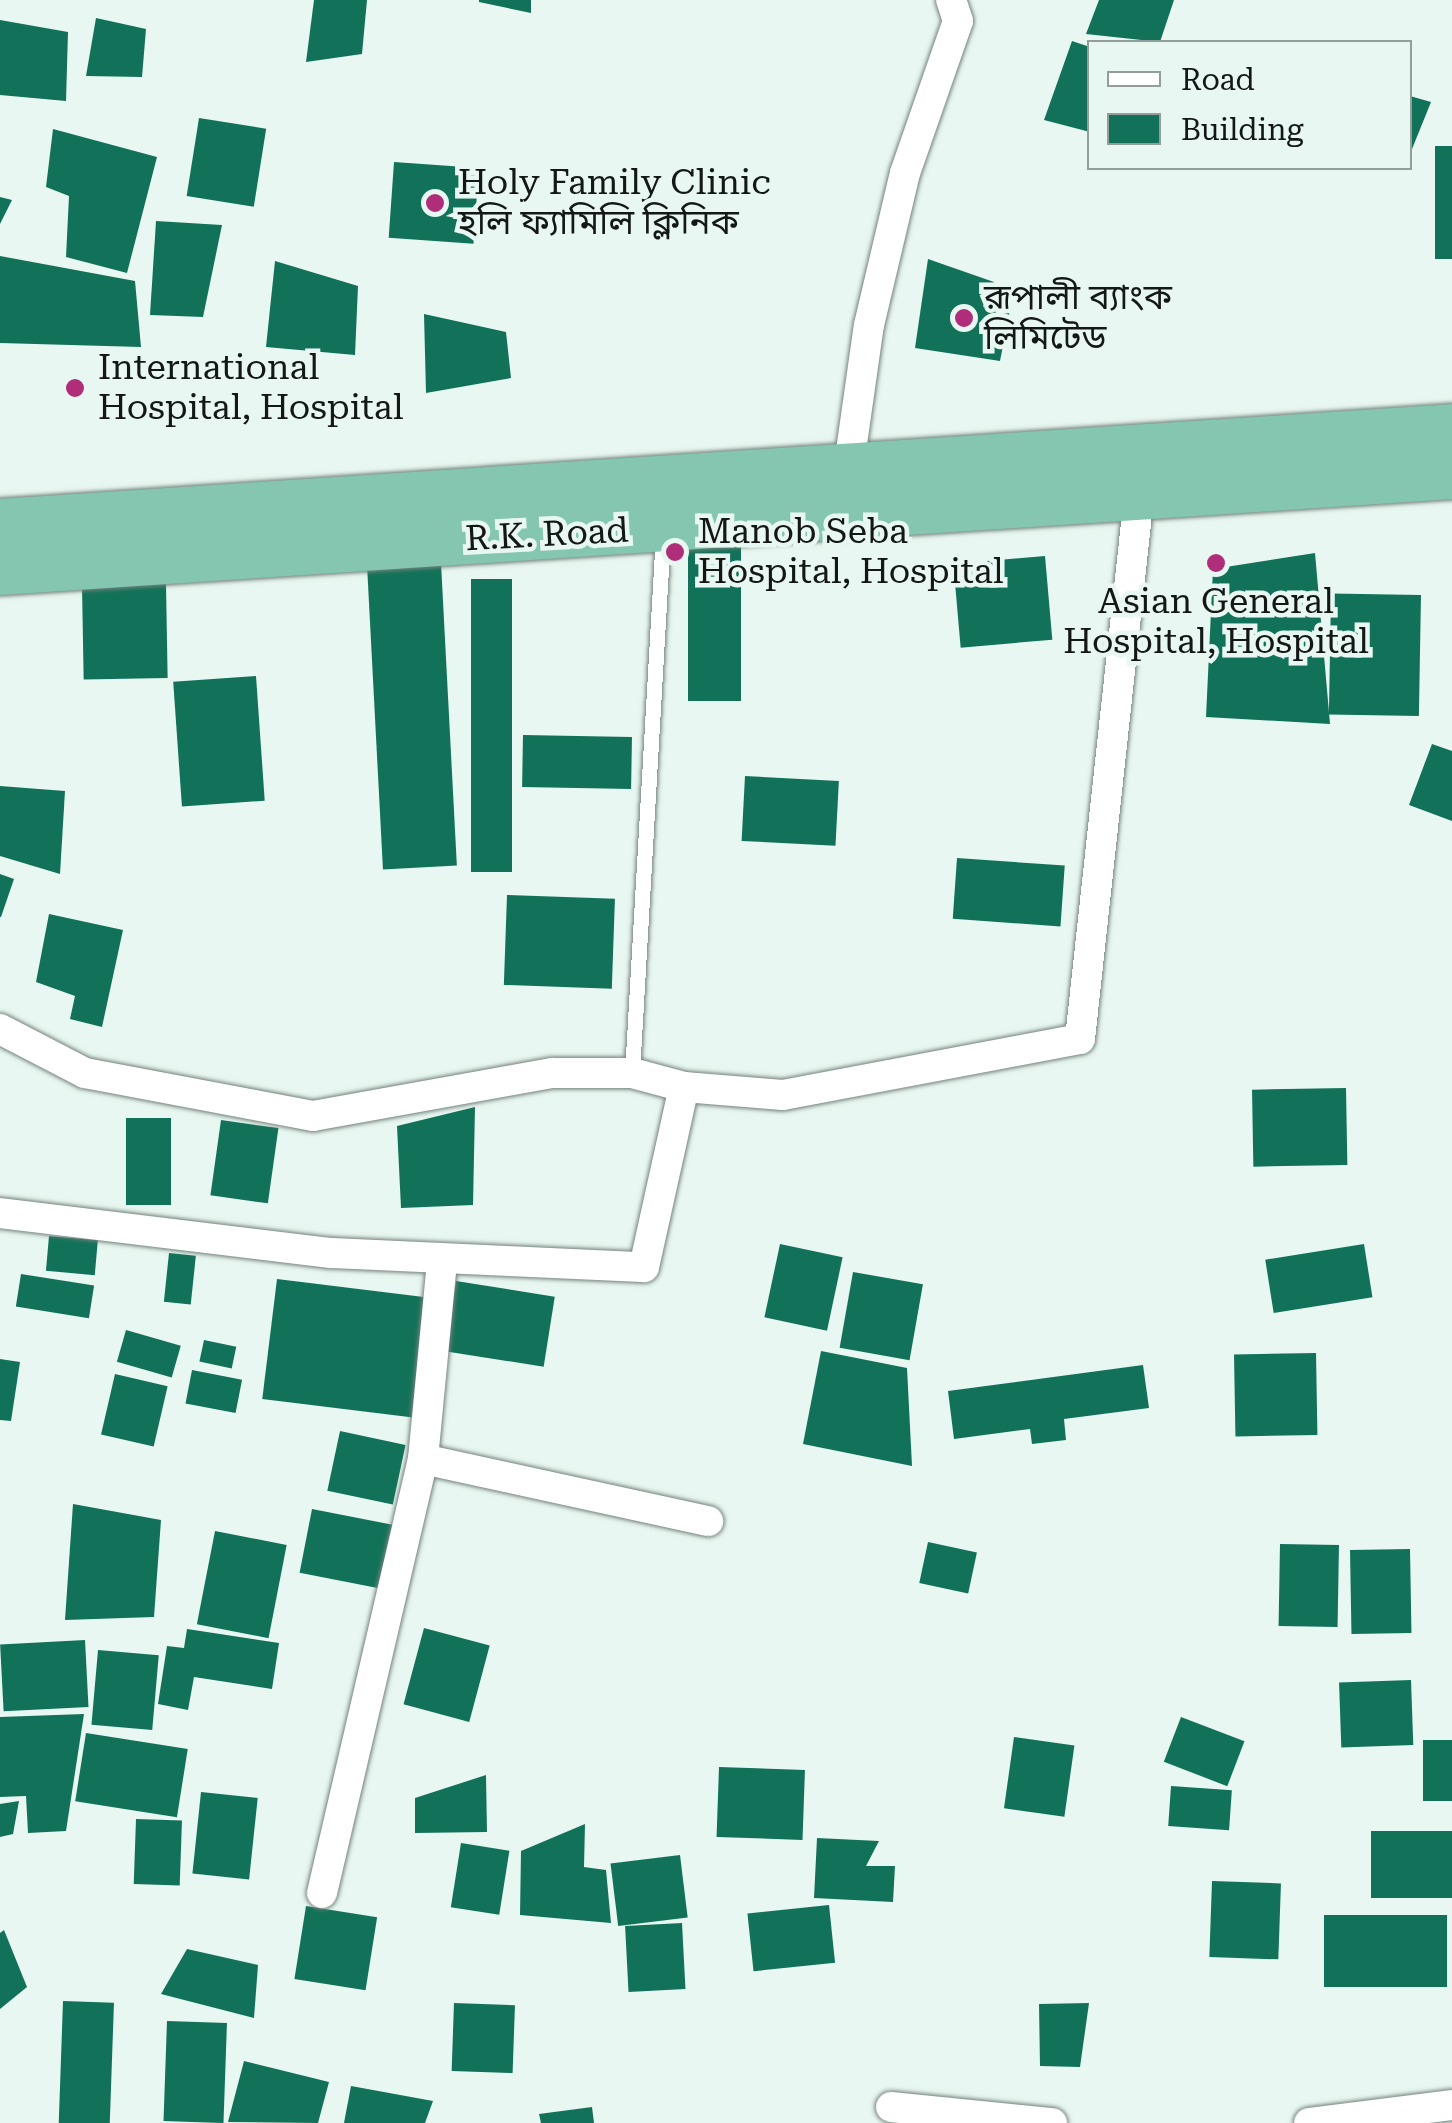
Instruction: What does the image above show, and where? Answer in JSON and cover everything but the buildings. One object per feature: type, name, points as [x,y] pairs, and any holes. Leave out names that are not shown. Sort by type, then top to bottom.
[{"type":"highway","name":"R.K. Road","points":[[0,524],[848,472],[1452,428]]},
{"type":"highway","name":"R.K. Road","points":[[0,570],[1452,474]]},
{"type":"street","points":[[848,472],[869,325],[906,173],[958,21],[951,0]]},
{"type":"street","points":[[0,1030],[85,1073],[313,1116],[501,1078],[632,1073],[684,1088],[783,1095],[1080,1039],[1139,496]]},
{"type":"street","points":[[0,1214],[442,1260],[644,1267],[684,1088]]},
{"type":"street","points":[[322,1893],[422,1459],[442,1260]]},
{"type":"street","points":[[422,1459],[708,1521]]},
{"type":"street","points":[[1309,2123],[1452,2105]]},
{"type":"street","points":[[891,2107],[1052,2123]]},
{"type":"lane","points":[[632,1073],[663,528]]},
{"type":"place","name":"Holy Family Clinic হলি ফ্যামিলি ক্লিনিক","points":[[435,203]]},
{"type":"place","name":"রূপালী ব্যাংক লিমিটেড","points":[[964,318]]},
{"type":"place","name":"International Hospital, Hospital","points":[[75,388]]},
{"type":"place","name":"Manob Seba Hospital, Hospital","points":[[675,552]]},
{"type":"place","name":"Asian General Hospital, Hospital","points":[[1216,563]]}]
